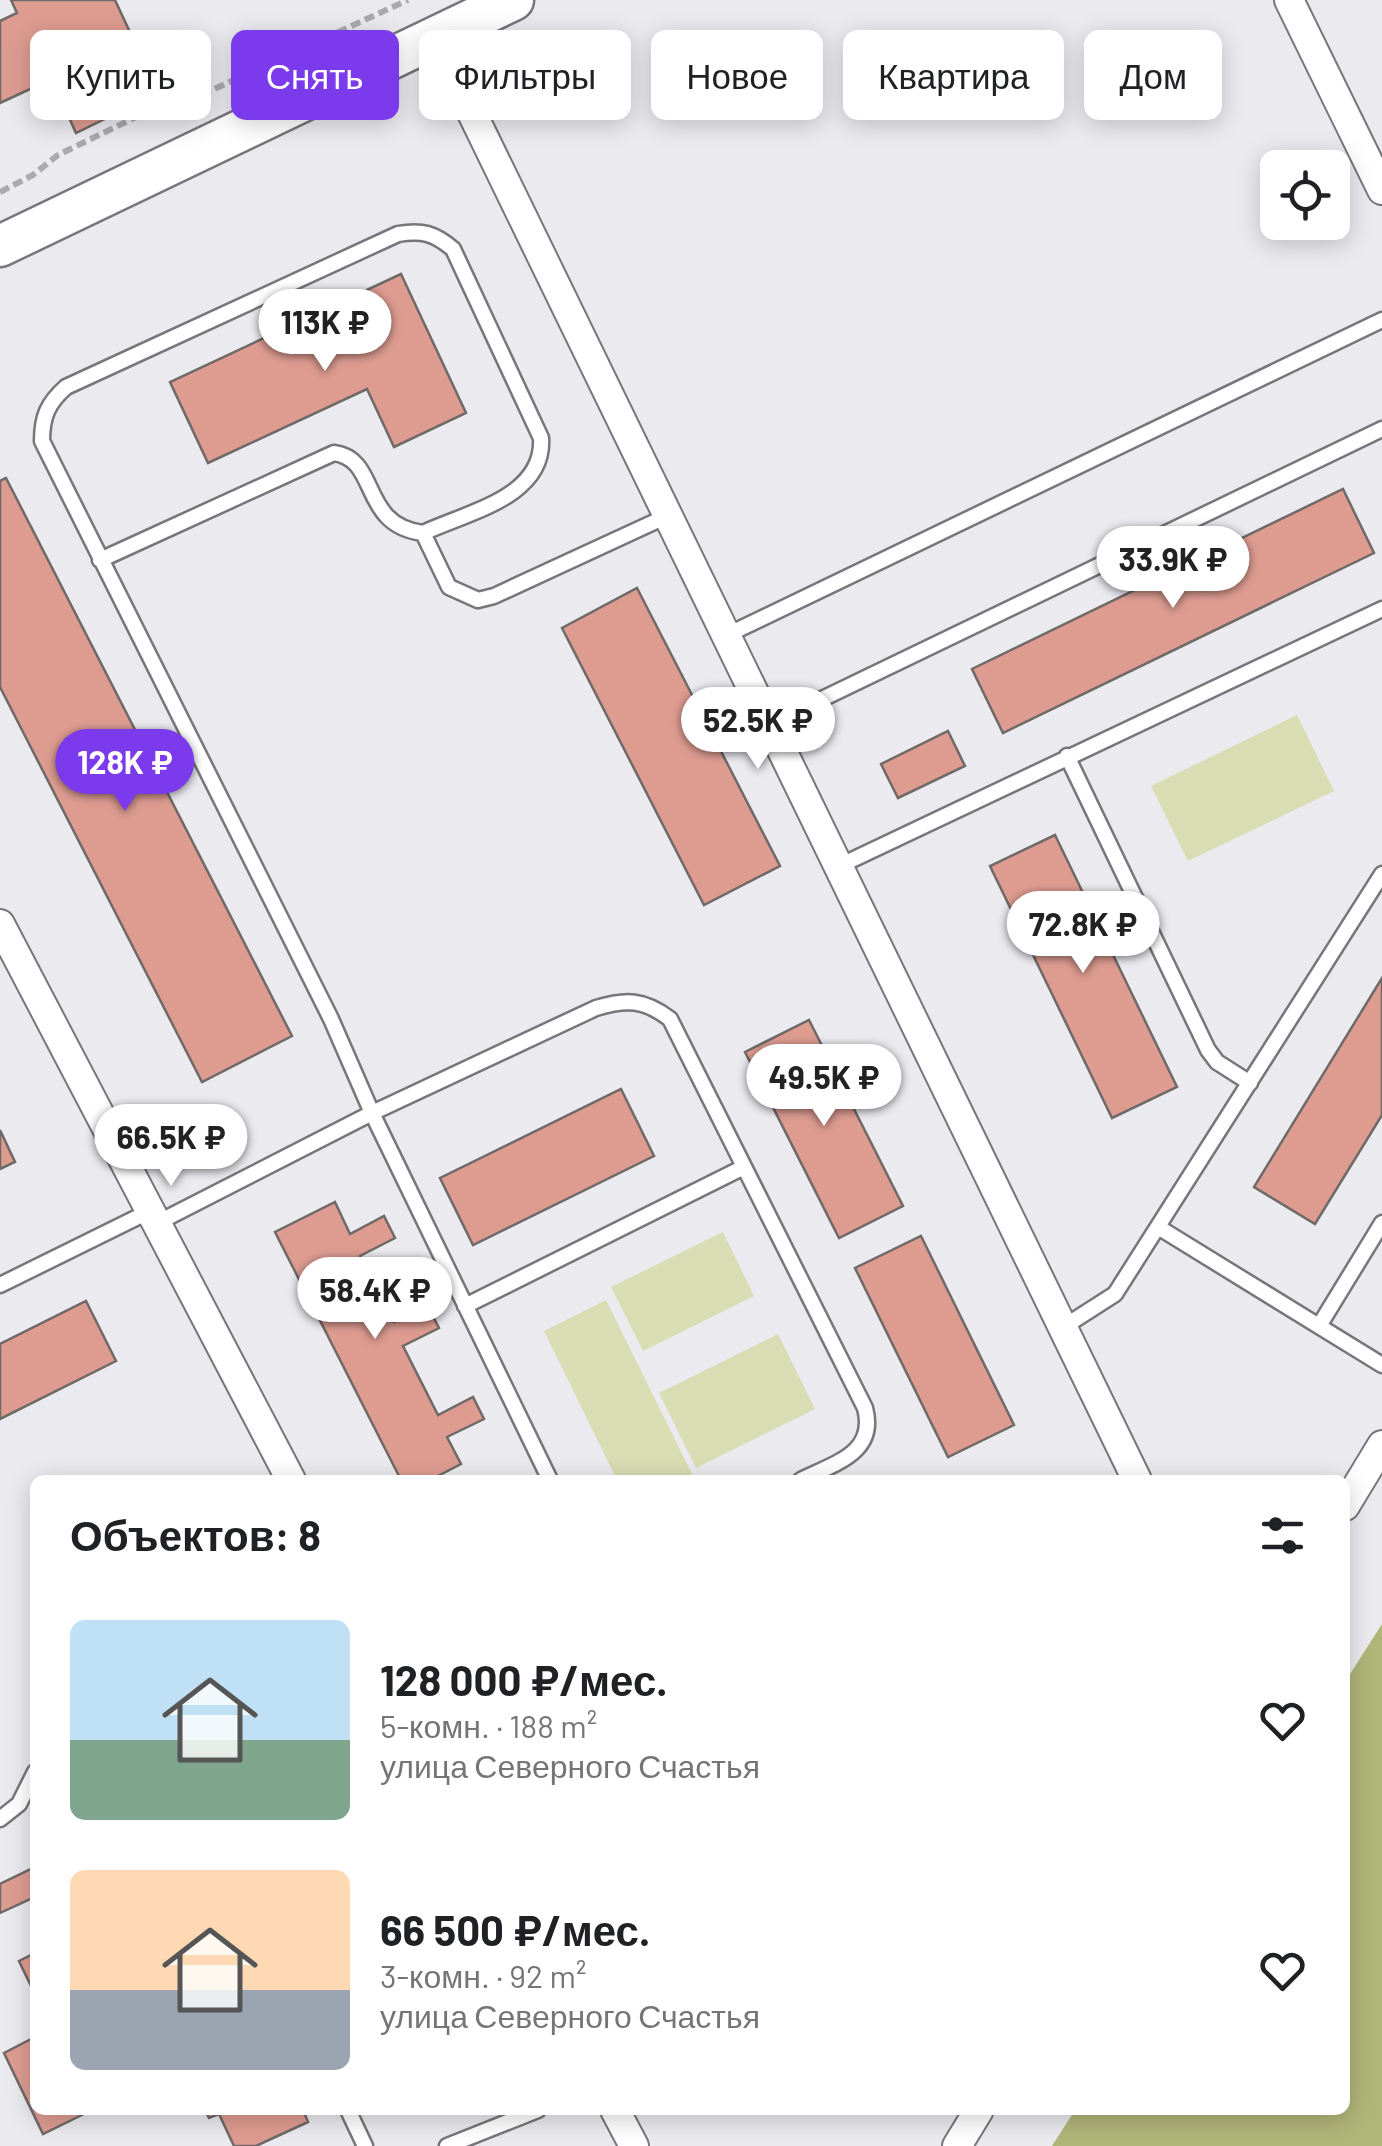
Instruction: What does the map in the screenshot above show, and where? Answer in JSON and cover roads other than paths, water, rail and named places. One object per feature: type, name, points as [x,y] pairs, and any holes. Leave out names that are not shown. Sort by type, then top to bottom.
[{"type":"main road","points":[[450,30],[513,0]]},
{"type":"main road","points":[[0,246],[419,45]]},
{"type":"street","points":[[1288,0],[1382,190]]},
{"type":"street","points":[[475,120],[1134,1475]]},
{"type":"street","points":[[0,924],[288,1475]]},
{"type":"street","points":[[1350,1498],[1382,1444]]},
{"type":"street","points":[[618,2115],[634,2146]]},
{"type":"street","points":[[957,2146],[976,2115]]},
{"type":"lane","points":[[100,560],[334,453],[348,455],[357,464],[390,523],[404,530],[424,533],[525,486],[542,457],[541,438],[453,249],[436,235],[418,231],[398,234],[66,386],[50,401],[42,421],[42,441],[100,560],[331,1020],[548,1475]]},
{"type":"lane","points":[[724,636],[1382,320]]},
{"type":"lane","points":[[768,725],[1382,429]]},
{"type":"lane","points":[[424,533],[449,587],[478,600],[666,516]]},
{"type":"lane","points":[[836,867],[1382,608]]},
{"type":"lane","points":[[1067,756],[1208,1050],[1217,1062],[1250,1083]]},
{"type":"lane","points":[[1062,1328],[1115,1294],[1382,874]]},
{"type":"lane","points":[[0,1285],[154,1217],[596,1008],[623,1000],[650,1004],[670,1019],[865,1408],[870,1426],[866,1441],[854,1453],[811,1475]]},
{"type":"lane","points":[[465,1306],[744,1167]]},
{"type":"lane","points":[[1318,1326],[1382,1223]]},
{"type":"lane","points":[[1158,1227],[1382,1365]]},
{"type":"lane","points":[[0,1819],[19,1804],[30,1782]]},
{"type":"lane","points":[[350,2115],[365,2146]]},
{"type":"lane","points":[[446,2146],[525,2115]]}]
